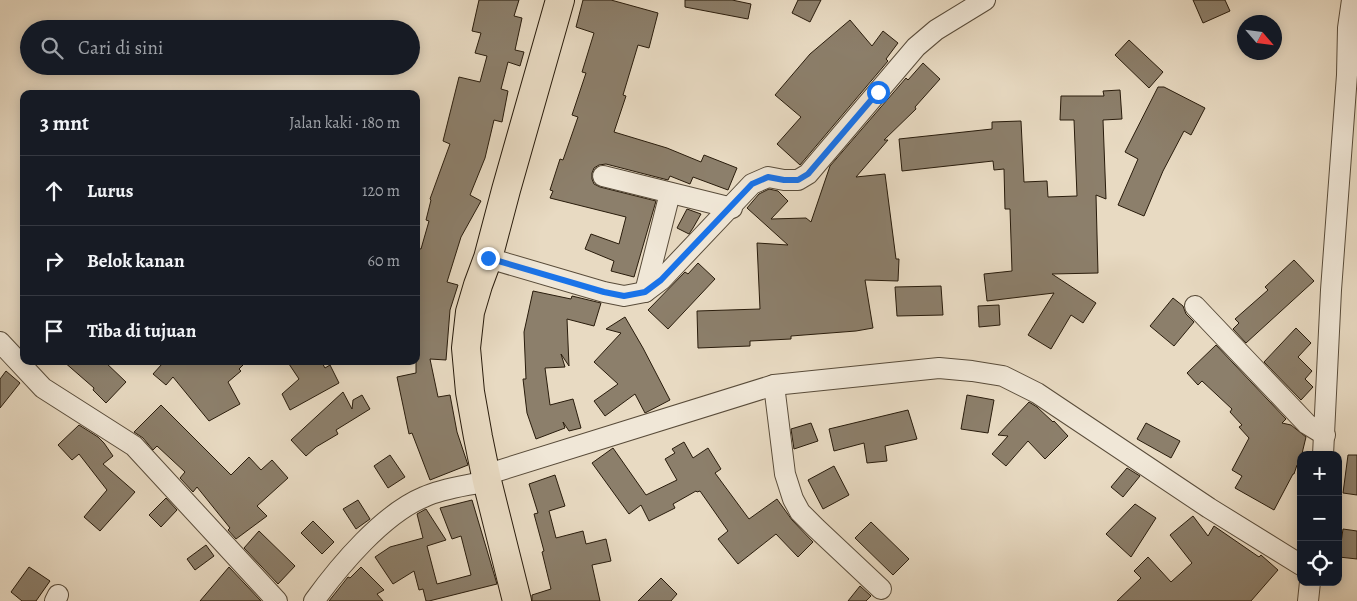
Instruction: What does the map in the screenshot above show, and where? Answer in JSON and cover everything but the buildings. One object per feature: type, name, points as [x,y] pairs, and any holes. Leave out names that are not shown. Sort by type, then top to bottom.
[{"type":"highway","points":[[517,601],[486,478],[470,392],[466,348],[470,312],[488,258],[560,0]]},
{"type":"street","points":[[488,258],[604,292],[624,296],[645,292],[661,280],[732,208],[752,184],[768,177],[798,180],[808,174],[916,47],[936,30],[985,0]]},
{"type":"street","points":[[1336,0],[1348,28]]},
{"type":"street","points":[[1324,445],[1331,290],[1352,80],[1348,28],[1352,0]]},
{"type":"street","points":[[603,176],[732,208]]},
{"type":"street","points":[[645,292],[670,193]]},
{"type":"street","points":[[1194,306],[1307,424],[1324,445]]},
{"type":"street","points":[[0,342],[20,364]]},
{"type":"street","points":[[21,365],[42,388],[134,446],[277,601]]},
{"type":"street","points":[[314,601],[329,579],[377,529],[403,508],[424,497],[774,385],[939,368],[1003,376],[1037,393],[1210,508],[1297,562]]},
{"type":"street","points":[[774,385],[785,474],[792,499],[800,512],[881,589]]},
{"type":"street","points":[[1308,601],[1310,586]]},
{"type":"route","points":[[488,258],[604,292],[624,296],[645,292],[661,280],[732,208],[752,184],[768,177],[798,180],[808,174],[878,92]]}]
